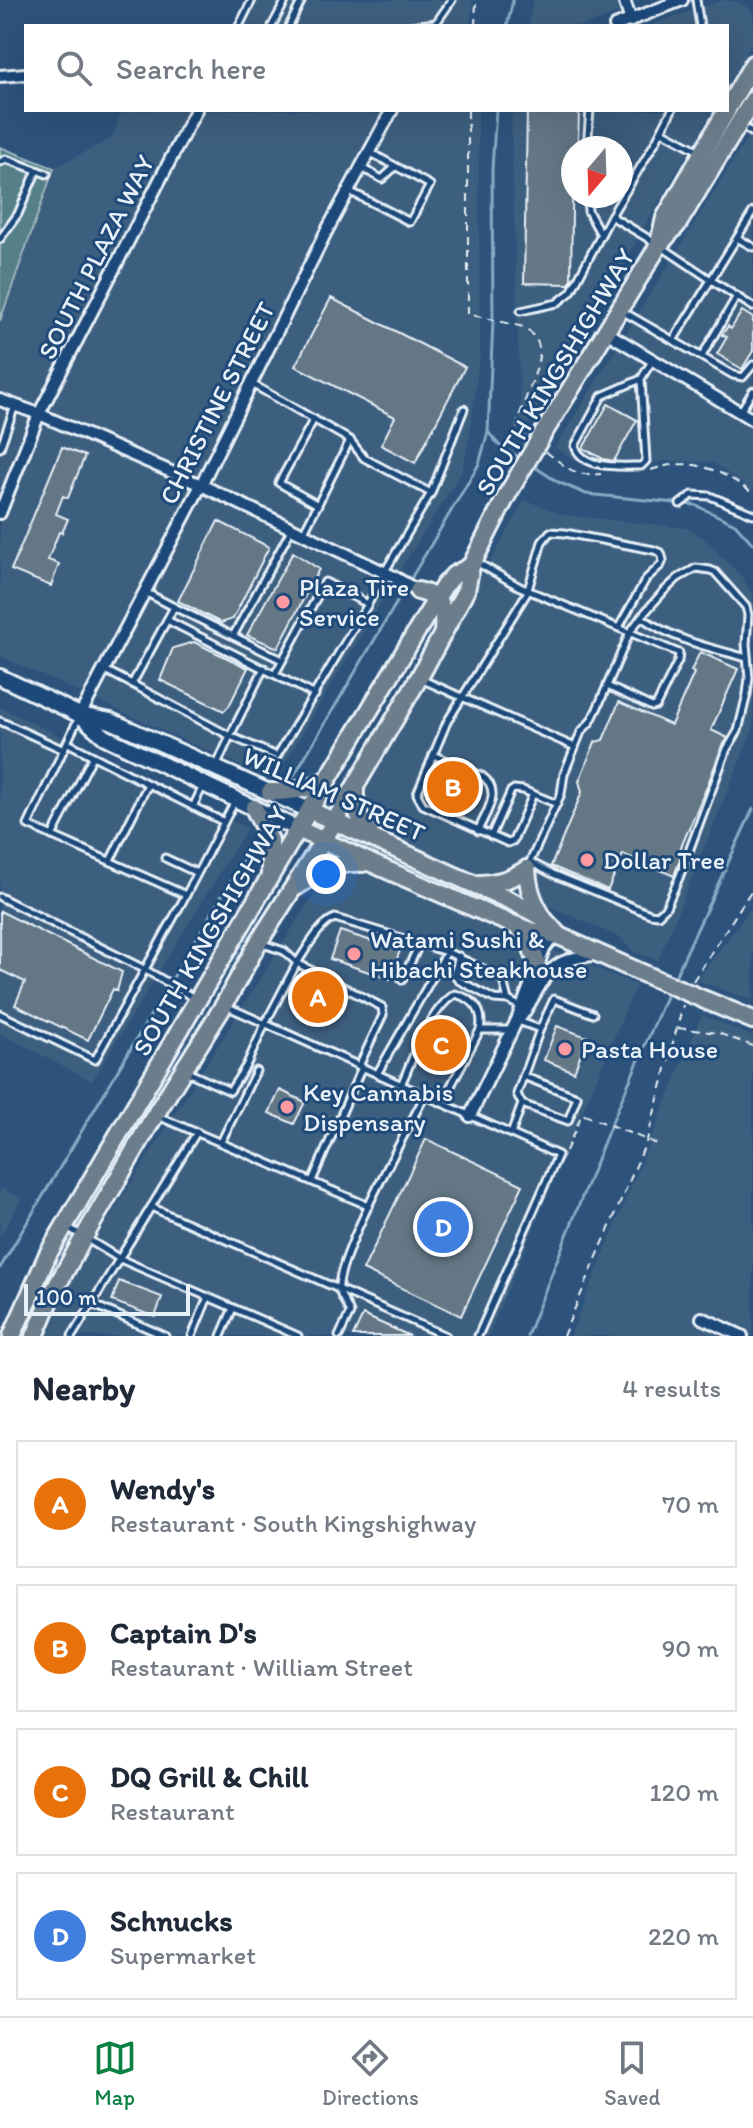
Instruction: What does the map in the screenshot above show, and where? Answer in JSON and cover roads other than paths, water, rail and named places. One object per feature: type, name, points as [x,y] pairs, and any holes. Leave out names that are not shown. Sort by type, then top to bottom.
[{"type":"main road","name":"SOUTH KINGSHIGHWAY","points":[[729,106],[753,64]]},
{"type":"main road","name":"SOUTH KINGSHIGHWAY","points":[[36,1334],[54,1291],[155,1115],[323,841],[419,677],[466,590],[472,563],[507,495],[659,245],[677,225],[753,100]]},
{"type":"main road","name":"SOUTH KINGSHIGHWAY","points":[[659,245],[665,218],[726,112]]},
{"type":"main road","name":"SOUTH KINGSHIGHWAY","points":[[5,1336],[15,1328],[64,1226],[436,598],[454,575],[472,563]]},
{"type":"main road","points":[[418,591],[436,598],[444,614],[443,634]]},
{"type":"main road","points":[[418,591],[424,619]]},
{"type":"main road","name":"WILLIAM STREET","points":[[0,677],[80,715],[111,721],[475,884],[542,917],[559,936]]},
{"type":"main road","name":"WILLIAM STREET","points":[[80,715],[105,737],[371,863],[530,931],[559,936],[753,1020]]},
{"type":"main road","points":[[270,792],[312,788],[328,779]]},
{"type":"main road","points":[[356,785],[355,804],[359,819],[372,837]]},
{"type":"main road","points":[[254,808],[270,840],[270,877]]},
{"type":"main road","points":[[291,890],[330,868],[349,862],[371,863]]},
{"type":"main road","points":[[475,884],[498,883],[515,877],[528,865]]},
{"type":"main road","points":[[528,865],[528,884],[542,917]]},
{"type":"main road","points":[[518,925],[530,942],[537,964]]},
{"type":"street","points":[[624,0],[631,21]]},
{"type":"street","points":[[621,24],[682,0]]},
{"type":"street","points":[[0,76],[24,74]]},
{"type":"street","name":"SOUTH PLAZA WAY","points":[[1,509],[39,414],[195,112]]},
{"type":"street","name":"CHRISTINE STREET","points":[[80,715],[391,112]]},
{"type":"street","points":[[606,332],[753,420]]},
{"type":"street","points":[[0,400],[201,485],[418,591]]},
{"type":"street","points":[[470,1116],[515,1025],[544,949],[559,936]]},
{"type":"street","points":[[515,1025],[543,980],[556,966],[599,954]]},
{"type":"street","points":[[702,1318],[742,1336]]},
{"type":"lane","points":[[240,24],[252,0]]},
{"type":"lane","points":[[273,24],[286,0]]},
{"type":"lane","points":[[290,24],[302,0]]},
{"type":"lane","points":[[436,24],[452,0]]},
{"type":"lane","points":[[696,0],[700,24]]},
{"type":"lane","points":[[588,136],[590,112]]},
{"type":"lane","points":[[521,311],[557,303],[571,292],[600,234],[671,112]]},
{"type":"lane","points":[[662,131],[701,152]]},
{"type":"lane","points":[[348,190],[410,222],[430,185],[369,152]]},
{"type":"lane","points":[[0,162],[6,159],[47,174]]},
{"type":"lane","points":[[361,168],[382,179],[395,167]]},
{"type":"lane","points":[[0,239],[18,214],[37,170]]},
{"type":"lane","points":[[588,208],[600,234]]},
{"type":"lane","points":[[674,339],[753,212]]},
{"type":"lane","points":[[611,216],[753,307]]},
{"type":"lane","points":[[737,238],[753,247]]},
{"type":"lane","points":[[702,356],[737,296]]},
{"type":"lane","points":[[619,310],[739,377],[743,377],[753,365]]},
{"type":"lane","points":[[641,379],[602,396],[575,446],[577,454],[586,461],[613,466],[641,466],[646,461],[641,379],[652,360]]},
{"type":"lane","points":[[251,384],[350,440],[364,458],[431,493]]},
{"type":"lane","points":[[740,412],[753,391]]},
{"type":"lane","points":[[0,448],[15,405]]},
{"type":"lane","points":[[105,670],[230,736],[277,756],[368,604],[389,575],[431,493],[464,409]]},
{"type":"lane","points":[[314,419],[279,483],[318,505]]},
{"type":"lane","points":[[303,534],[350,440]]},
{"type":"lane","points":[[680,504],[692,495],[710,496],[753,514]]},
{"type":"lane","points":[[233,636],[292,528]]},
{"type":"lane","points":[[533,794],[512,842],[505,843],[420,803],[417,794],[447,722],[528,591],[542,542],[550,532],[658,551],[662,556],[661,565],[646,579],[619,627]]},
{"type":"lane","points":[[472,563],[528,591],[679,653],[656,706],[652,707],[607,686]]},
{"type":"lane","points":[[696,568],[715,572],[746,607],[748,615],[746,644],[749,678],[738,731],[727,749],[679,878],[666,907],[658,915],[528,865],[561,794],[564,774],[581,732],[591,721],[630,632],[663,592],[678,578],[696,568]]},
{"type":"lane","points":[[275,674],[325,582],[368,604]]},
{"type":"lane","points":[[145,592],[282,660]]},
{"type":"lane","points":[[132,684],[174,607]]},
{"type":"lane","points":[[641,617],[699,645],[747,658]]},
{"type":"lane","points":[[167,620],[315,695]]},
{"type":"lane","points":[[216,768],[264,668]]},
{"type":"lane","points":[[419,677],[575,747]]},
{"type":"lane","points":[[80,715],[28,825],[186,895]]},
{"type":"lane","points":[[0,721],[64,750]]},
{"type":"lane","points":[[68,743],[224,822]]},
{"type":"lane","points":[[433,755],[482,776],[492,786],[492,798],[478,831]]},
{"type":"lane","points":[[52,836],[93,756]]},
{"type":"lane","points":[[110,861],[148,784]]},
{"type":"lane","points":[[193,807],[204,784]]},
{"type":"lane","points":[[491,836],[511,791],[518,788],[557,804]]},
{"type":"lane","points":[[0,1014],[95,1060],[236,800]]},
{"type":"lane","points":[[165,858],[197,873]]},
{"type":"lane","points":[[0,897],[144,969],[198,1000]]},
{"type":"lane","points":[[184,1070],[230,1091],[246,1066],[297,963],[324,924],[335,918],[459,956],[500,977],[508,1000]]},
{"type":"lane","points":[[258,943],[284,951],[297,963],[382,1007],[383,1015],[312,1181]]},
{"type":"lane","points":[[402,980],[419,945]]},
{"type":"lane","points":[[377,1074],[447,952]]},
{"type":"lane","points":[[459,956],[454,974],[458,980],[494,999],[508,1000],[521,1007]]},
{"type":"lane","points":[[401,1085],[436,1012],[455,994],[471,1001],[480,1011],[480,1030],[442,1103]]},
{"type":"lane","points":[[523,1076],[577,1097],[568,1121],[522,1104],[517,1094],[523,1076],[540,1029],[554,999],[593,1014]]},
{"type":"lane","points":[[224,1005],[558,1155],[478,1336]]},
{"type":"lane","points":[[480,1030],[515,1025],[540,1029]]},
{"type":"lane","points":[[221,1142],[256,1071]]},
{"type":"lane","points":[[339,1336],[350,1313],[339,1291],[342,1267],[425,1095]]},
{"type":"lane","points":[[511,1134],[522,1104]]},
{"type":"lane","points":[[155,1115],[369,1206]]},
{"type":"lane","points":[[72,1336],[197,1132]]},
{"type":"lane","points":[[151,1207],[446,1336]]},
{"type":"lane","points":[[64,1226],[120,1259],[298,1336]]},
{"type":"lane","points":[[192,1336],[208,1297]]},
{"type":"lane","points":[[92,1304],[165,1336]]},
{"type":"lane","points":[[221,1336],[233,1308]]},
{"type":"waterway","points":[[507,24],[513,0]]},
{"type":"waterway","points":[[496,112],[492,169],[493,321],[488,432],[499,445],[520,458]]},
{"type":"waterway","points":[[290,782],[479,464],[488,432]]},
{"type":"waterway","points":[[530,464],[558,482],[586,494],[695,505],[735,524],[753,544]]},
{"type":"waterway","points":[[673,981],[753,809]]},
{"type":"waterway","points":[[0,1268],[258,835]]},
{"type":"waterway","points":[[527,1336],[609,1129],[668,992]]},
{"type":"place","name":"Plaza Tire Service","points":[[283,602]]},
{"type":"place","name":"Captain D's","points":[[453,787]]},
{"type":"place","name":"Dollar Tree","points":[[587,860]]},
{"type":"place","name":"Watami Sushi & Hibachi Steakhouse","points":[[354,954]]},
{"type":"place","name":"Wendy's","points":[[318,997]]},
{"type":"place","name":"DQ Grill & Chill","points":[[441,1045]]},
{"type":"place","name":"Pasta House","points":[[565,1049]]},
{"type":"place","name":"Key Cannabis Dispensary","points":[[287,1107]]},
{"type":"place","name":"Schnucks","points":[[443,1227]]}]
